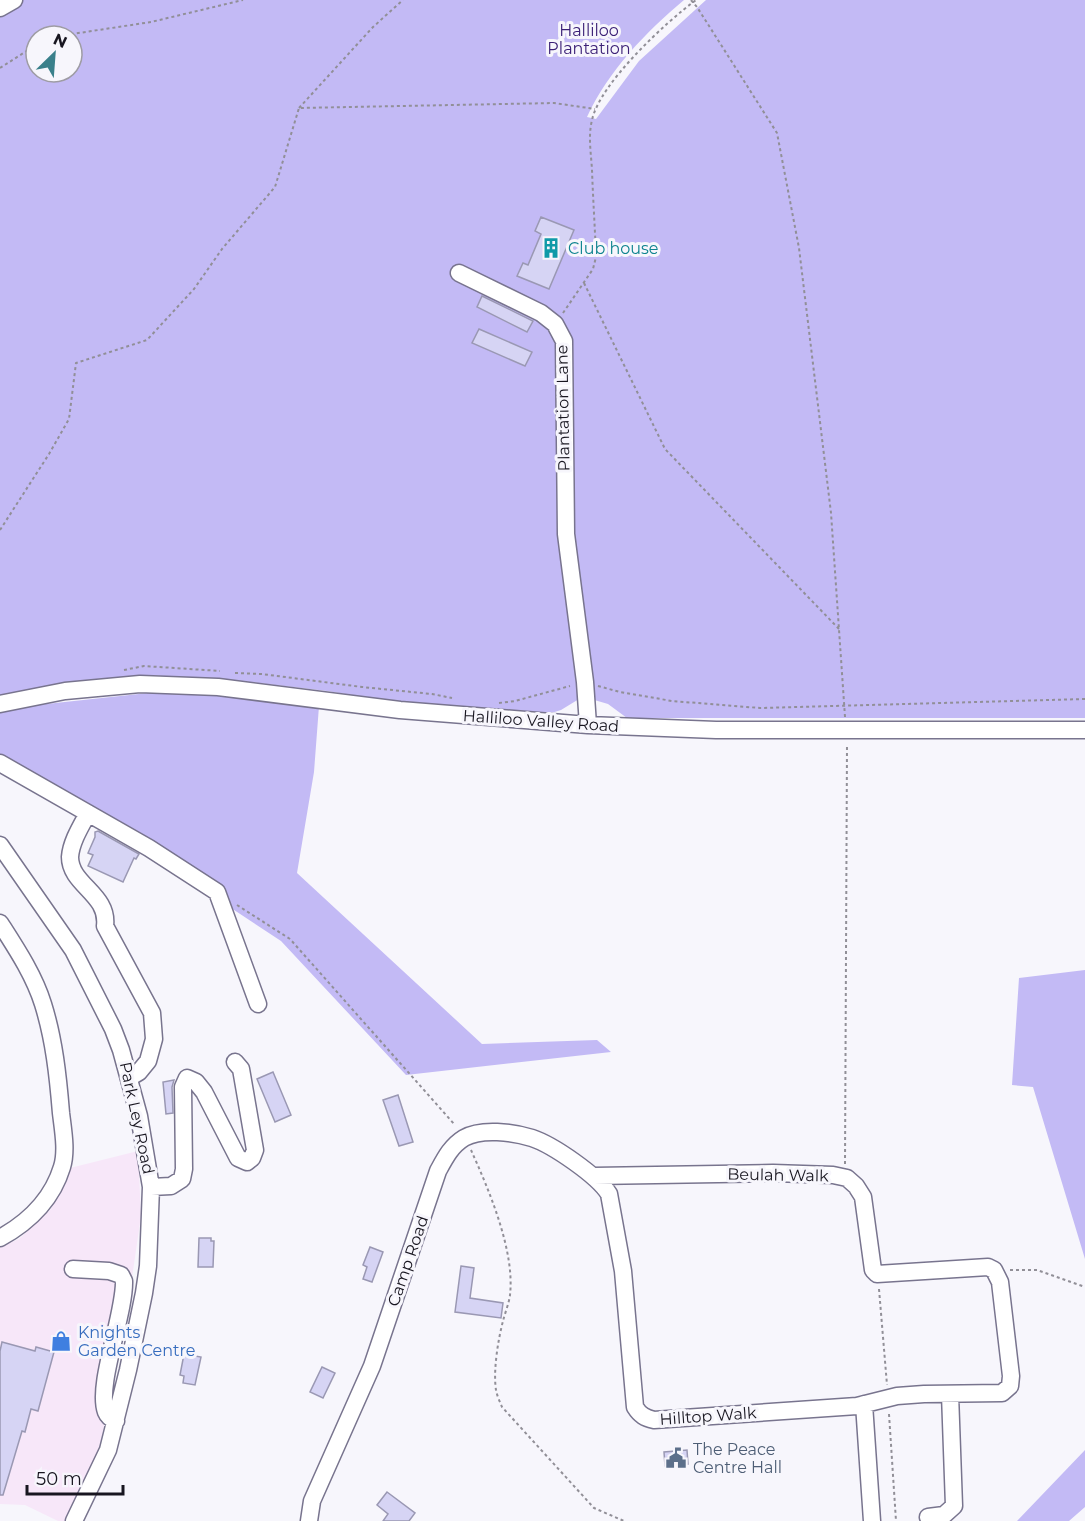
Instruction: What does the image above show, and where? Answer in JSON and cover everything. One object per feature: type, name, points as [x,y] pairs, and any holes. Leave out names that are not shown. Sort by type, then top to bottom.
[{"type":"street","points":[[0,8],[14,0]]},
{"type":"street","points":[[459,273],[541,313],[555,324]]},
{"type":"street","name":"Plantation Lane","points":[[555,324],[564,340],[566,534],[585,682],[588,725]]},
{"type":"street","name":"Halliloo Valley Road","points":[[0,704],[65,691],[140,684],[207,686],[400,710],[588,725],[716,730],[1085,730]]},
{"type":"street","points":[[0,763],[149,848],[217,892],[258,1004]]},
{"type":"street","points":[[88,813],[70,856],[72,870],[97,899],[106,914],[105,926],[152,1013],[154,1038],[148,1061],[139,1072],[129,1078]]},
{"type":"street","name":"Park Ley Road","points":[[0,845],[73,950],[113,1029],[140,1116],[151,1187],[149,1245],[144,1293],[116,1421],[108,1450],[74,1521]]},
{"type":"street","points":[[0,923],[22,959],[43,1002],[53,1045],[64,1140],[63,1166],[51,1191],[22,1226],[0,1238]]},
{"type":"street","points":[[151,1187],[171,1186],[182,1179],[184,1169],[183,1087],[187,1078],[196,1082],[204,1092],[238,1158],[247,1162],[252,1158],[255,1150],[241,1069],[235,1062]]},
{"type":"street","points":[[465,1137],[477,1133],[493,1133],[532,1138],[544,1143],[594,1176]]},
{"type":"street","name":"Camp Road","points":[[309,1521],[312,1501],[372,1366],[438,1171],[448,1154],[465,1137]]},
{"type":"street","name":"Beulah Walk","points":[[594,1176],[773,1173],[833,1175],[847,1178],[863,1197],[873,1270],[877,1274]]},
{"type":"street","name":"Hilltop Walk","points":[[594,1176],[609,1194],[623,1270],[635,1407],[638,1412],[654,1420],[864,1404],[924,1394],[1002,1393],[1010,1386],[1011,1376],[1000,1282],[994,1270]]},
{"type":"street","points":[[877,1274],[988,1267],[994,1270]]},
{"type":"street","points":[[73,1269],[109,1271],[121,1275],[124,1281],[105,1390],[105,1411],[111,1419],[116,1421]]},
{"type":"street","points":[[928,1517],[944,1515],[954,1506],[950,1394]]},
{"type":"street","points":[[864,1404],[872,1521]]},
{"type":"path","points":[[84,31],[151,22],[243,0]]},
{"type":"path","points":[[0,530],[69,419],[76,363],[147,340],[194,290],[222,249],[275,187],[299,108],[373,27],[404,0]]},
{"type":"path","points":[[693,1],[777,134],[800,259],[831,513],[847,730],[845,1170],[847,1178]]},
{"type":"path","name":"Plantation Lane","points":[[555,324],[593,269],[596,257],[590,130],[595,109],[634,56],[693,1]]},
{"type":"path","points":[[0,68],[24,53]]},
{"type":"path","points":[[299,108],[554,103],[595,109]]},
{"type":"path","points":[[584,283],[665,449],[839,628]]},
{"type":"path","points":[[585,682],[620,692],[683,702],[760,708],[1085,699]]},
{"type":"path","points":[[217,892],[290,939],[465,1137],[484,1181],[505,1242],[508,1262],[510,1296],[502,1326],[496,1372],[496,1390],[502,1407],[594,1508],[624,1521]]},
{"type":"path","points":[[994,1270],[1037,1270],[1085,1287]]},
{"type":"path","points":[[877,1274],[896,1521]]},
{"type":"shaded area","name":"Knights Garden Centre","points":[[138,1151],[141,1216],[127,1312],[101,1440],[92,1469],[65,1521],[58,1521],[25,1505],[0,1504],[0,1247],[19,1239],[51,1209],[70,1168]]},
{"type":"green space","name":"Halliloo Plantation","points":[[14,0],[684,0],[642,39],[617,68],[587,117],[596,119],[639,61],[706,0],[1085,0],[1085,718],[627,718],[608,704],[591,699],[579,699],[561,710],[548,714],[406,704],[327,691],[232,680],[144,675],[68,685],[0,698],[0,8]]},
{"type":"green space","points":[[148,693],[205,694],[319,706],[314,772],[297,873],[482,1044],[597,1040],[611,1052],[406,1075],[281,941],[142,849],[0,768],[0,711]]},
{"type":"green space","points":[[1085,970],[1085,1259],[1033,1087],[1012,1085],[1019,978]]},
{"type":"green space","points":[[1085,1450],[1085,1507],[1069,1521],[1017,1521]]},
{"type":"building","name":"Club house","points":[[541,217],[574,230],[549,289],[517,276],[523,263],[528,265],[541,234],[535,231]]},
{"type":"building","points":[[482,296],[533,321],[527,332],[477,307]]},
{"type":"building","points":[[479,329],[532,352],[525,366],[472,343]]},
{"type":"building","points":[[98,831],[139,854],[136,859],[134,858],[123,882],[88,866],[93,855],[88,853],[95,832]]},
{"type":"building","points":[[273,1072],[291,1115],[275,1122],[257,1079]]},
{"type":"building","points":[[174,1080],[173,1113],[166,1114],[163,1082]]},
{"type":"building","points":[[398,1095],[413,1142],[399,1146],[383,1100]]},
{"type":"building","points":[[199,1238],[211,1238],[211,1241],[214,1241],[213,1267],[198,1267]]},
{"type":"building","points":[[370,1247],[383,1252],[372,1282],[363,1279],[367,1267],[363,1265]]},
{"type":"building","points":[[461,1266],[474,1268],[470,1298],[503,1303],[501,1318],[455,1312]]},
{"type":"building","points":[[2,1342],[35,1351],[36,1347],[54,1352],[38,1411],[31,1409],[3,1495],[0,1495],[0,1351]]},
{"type":"building","points":[[184,1354],[201,1357],[195,1385],[183,1383],[184,1376],[180,1375]]},
{"type":"building","points":[[322,1367],[335,1373],[323,1398],[310,1392]]},
{"type":"building","name":"The Peace Centre Hall","points":[[687,1450],[688,1464],[665,1466],[664,1452]]},
{"type":"building","points":[[387,1492],[415,1513],[409,1521],[383,1521],[388,1514],[377,1505]]},
{"type":"place","name":"Club house","points":[[551,248]]},
{"type":"place","name":"Knights Garden Centre","points":[[61,1341]]},
{"type":"place","name":"The Peace Centre Hall","points":[[676,1458]]}]
